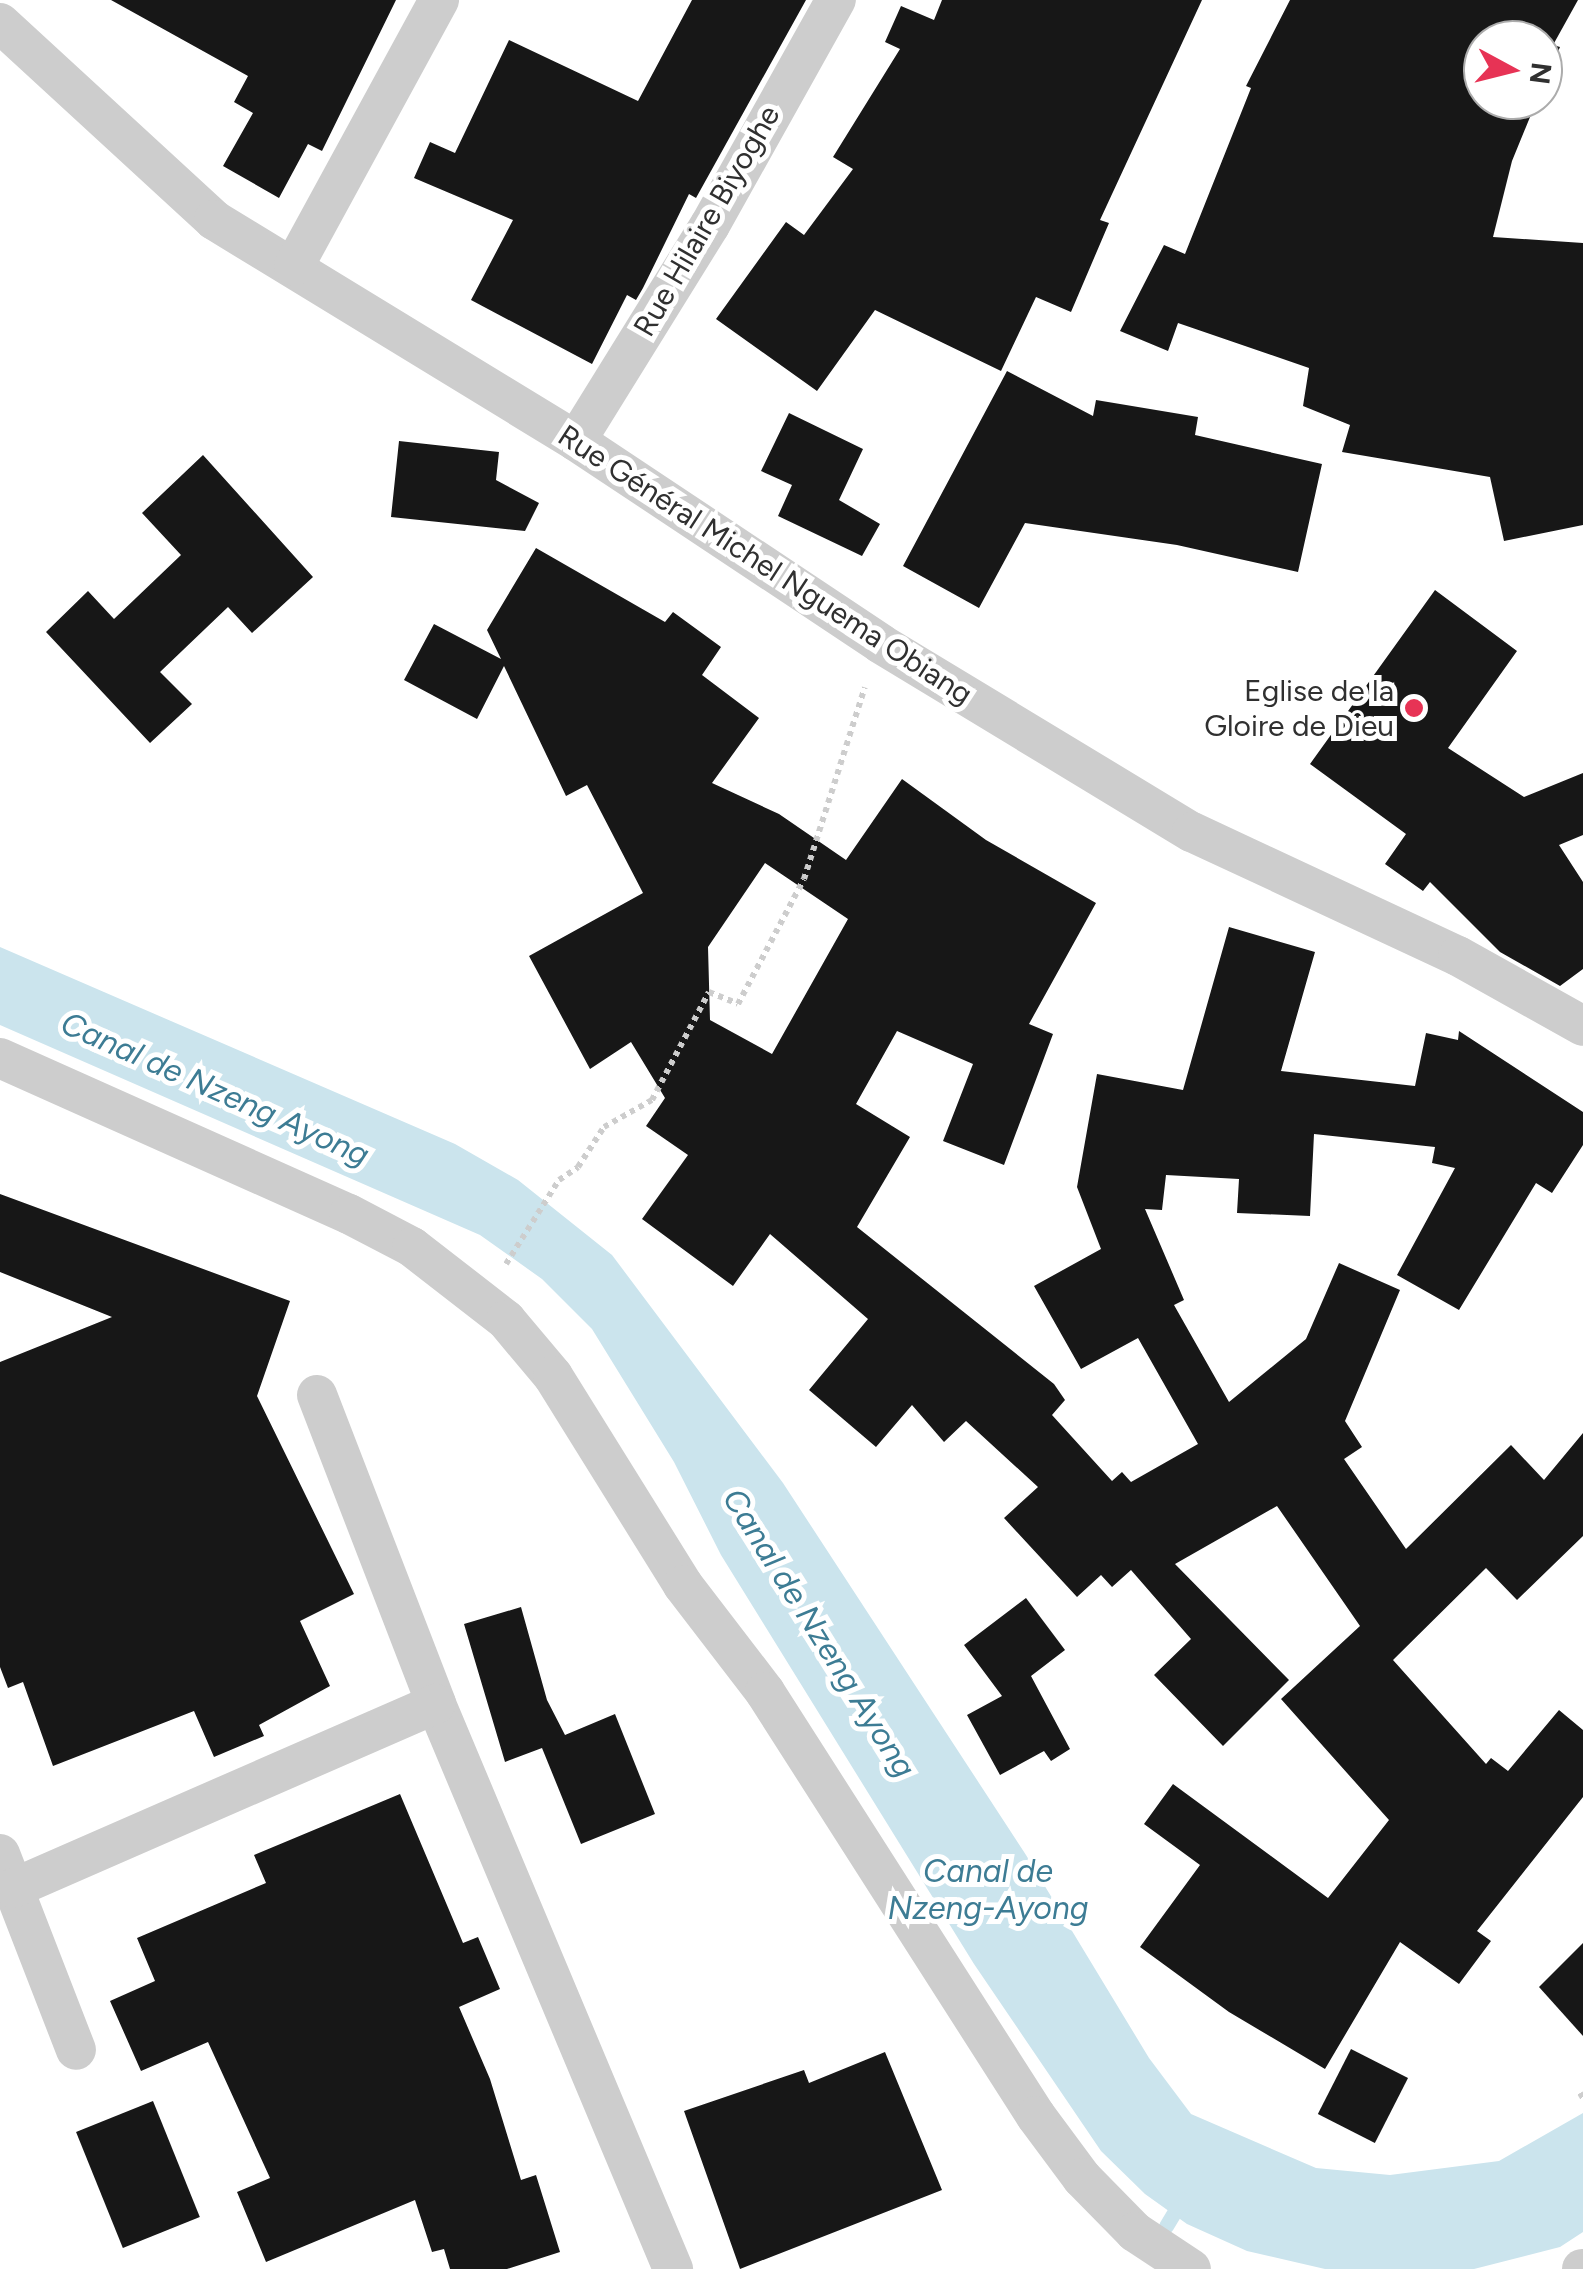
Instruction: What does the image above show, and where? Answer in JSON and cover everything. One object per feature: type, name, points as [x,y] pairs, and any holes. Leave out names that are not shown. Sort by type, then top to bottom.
[{"type":"street","points":[[294,266],[439,0]]},
{"type":"street","name":"Rue Hilaire Biyoghe","points":[[576,442],[710,225],[836,0]]},
{"type":"street","name":"Rue Général Michel Nguema Obiang","points":[[0,24],[214,220],[576,442],[881,644],[1192,832],[1393,924],[1583,1026]]},
{"type":"street","points":[[0,1058],[349,1214],[412,1247],[506,1320],[552,1376],[683,1584],[765,1692],[1036,2116],[1082,2178],[1135,2232],[1191,2269]]},
{"type":"street","points":[[318,1395],[436,1704],[673,2269]]},
{"type":"street","points":[[76,2050],[7,1871],[436,1704]]},
{"type":"path","points":[[500,1273],[604,1127],[652,1100],[708,992],[738,1004],[804,879],[881,644]]},
{"type":"water","name":"Canal de Nzeng-Ayong","points":[[0,947],[455,1144],[518,1180],[612,1255],[783,1483],[1026,1855],[1149,2058],[1191,2114],[1316,2168],[1390,2175],[1499,2161],[1583,2113],[1583,2232],[1560,2247],[1474,2269],[1325,2269],[1247,2251],[1187,2224],[1145,2194],[1101,2151],[974,1964],[721,1555],[674,1462],[592,1329],[542,1279],[480,1235],[0,1025]]},
{"type":"building","points":[[111,0],[396,0],[322,151],[308,144],[279,198],[223,166],[253,113],[234,102],[248,76]]},
{"type":"building","points":[[692,0],[806,0],[696,198],[689,194],[643,288],[636,300],[627,295],[592,364],[471,300],[513,220],[414,178],[430,142],[455,153],[509,40],[638,101]]},
{"type":"building","points":[[942,0],[1202,0],[1100,220],[1109,223],[1071,312],[1036,297],[1001,371],[875,310],[817,391],[716,319],[786,222],[804,235],[853,169],[833,157],[900,49],[885,42],[901,6],[934,20]]},
{"type":"building","points":[[1290,0],[1578,0],[1563,27],[1563,20],[1463,20],[1463,120],[1529,120],[1512,161],[1493,237],[1583,243],[1583,525],[1504,541],[1490,477],[1342,452],[1350,425],[1303,406],[1309,368],[1178,323],[1168,351],[1120,331],[1164,245],[1185,254],[1251,88],[1246,86]]},
{"type":"building","points":[[1007,371],[1093,416],[1096,400],[1198,417],[1195,435],[1322,464],[1298,572],[1177,545],[1025,523],[979,608],[903,566]]},
{"type":"building","points":[[789,413],[863,449],[839,500],[880,524],[862,556],[778,516],[792,485],[761,471]]},
{"type":"building","points":[[399,441],[499,452],[496,480],[539,503],[525,531],[391,517]]},
{"type":"building","points":[[203,455],[313,577],[252,633],[228,607],[160,672],[192,704],[150,743],[46,632],[88,591],[114,619],[181,555],[142,513]]},
{"type":"building","points":[[536,548],[665,622],[673,612],[721,647],[702,675],[759,718],[712,783],[779,814],[846,860],[902,779],[986,840],[1096,903],[1029,1024],[1053,1034],[1004,1165],[943,1141],[973,1064],[897,1031],[856,1104],[910,1137],[857,1227],[1054,1384],[1065,1400],[1052,1415],[1112,1481],[1122,1472],[1131,1482],[1198,1444],[1138,1338],[1081,1369],[1034,1286],[1101,1249],[1077,1187],[1097,1074],[1183,1090],[1229,927],[1315,952],[1281,1071],[1415,1086],[1426,1033],[1458,1040],[1459,1031],[1583,1112],[1583,1145],[1552,1193],[1536,1183],[1459,1310],[1397,1275],[1455,1168],[1432,1163],[1435,1147],[1314,1134],[1310,1216],[1237,1213],[1239,1179],[1166,1175],[1162,1210],[1145,1209],[1184,1300],[1174,1305],[1229,1402],[1306,1339],[1339,1263],[1400,1290],[1345,1421],[1362,1447],[1344,1459],[1406,1549],[1511,1445],[1544,1480],[1583,1433],[1583,1536],[1517,1600],[1486,1568],[1393,1660],[1486,1764],[1491,1758],[1508,1771],[1559,1710],[1583,1730],[1583,1797],[1477,1931],[1491,1941],[1459,1984],[1400,1942],[1325,2069],[1229,2012],[1140,1947],[1200,1865],[1144,1824],[1173,1784],[1328,1898],[1389,1820],[1281,1699],[1360,1626],[1277,1506],[1175,1564],[1289,1680],[1223,1746],[1154,1675],[1191,1639],[1131,1570],[1112,1587],[1101,1575],[1077,1597],[1004,1518],[1038,1487],[966,1421],[944,1442],[912,1405],[876,1447],[809,1390],[868,1319],[770,1234],[733,1286],[642,1219],[688,1155],[646,1126],[665,1098],[631,1042],[590,1069],[529,956],[643,893],[587,785],[566,796],[504,666],[477,719],[404,680],[434,624],[501,659],[487,630]],"holes":[[[765,863],[848,919],[772,1054],[710,1020],[708,947]]]},
{"type":"building","points":[[1435,590],[1517,651],[1448,748],[1524,797],[1583,773],[1583,835],[1559,845],[1583,882],[1583,969],[1560,986],[1500,952],[1430,882],[1423,891],[1385,864],[1406,834],[1310,764]]},
{"type":"building","points":[[0,1194],[290,1301],[257,1396],[354,1594],[300,1621],[330,1686],[259,1725],[264,1736],[214,1757],[194,1711],[53,1766],[23,1682],[8,1688],[0,1667],[0,1362],[112,1317],[0,1272]]},
{"type":"building","points":[[1026,1598],[1065,1650],[1031,1676],[1070,1749],[1051,1761],[1044,1751],[1000,1775],[967,1715],[1002,1696],[964,1645]]},
{"type":"building","points":[[521,1607],[547,1700],[565,1735],[615,1714],[655,1814],[581,1844],[542,1748],[505,1762],[464,1624]]},
{"type":"building","points":[[400,1794],[463,1943],[478,1937],[500,1989],[459,2007],[490,2079],[521,2180],[536,2175],[560,2252],[507,2269],[450,2269],[444,2249],[432,2252],[415,2200],[266,2262],[237,2192],[270,2178],[208,2042],[141,2071],[110,2001],[155,1981],[137,1938],[266,1883],[254,1855]]},
{"type":"building","points":[[1583,1943],[1583,2036],[1539,1987]]},
{"type":"building","points":[[1351,2049],[1408,2078],[1375,2143],[1318,2114]]},
{"type":"building","points":[[885,2052],[942,2190],[740,2269],[684,2111],[804,2070],[809,2083]]},
{"type":"building","points":[[153,2101],[200,2217],[123,2248],[76,2132]]},
{"type":"waterway","points":[[1166,2226],[1182,2199]]},
{"type":"place","name":"Eglise de la Gloire de Dieu","points":[[1414,708]]},
{"type":"water label","name":"Canal de Nzeng Ayong","points":[[215,1089]]},
{"type":"water label","name":"Canal de Nzeng Ayong","points":[[819,1633]]}]
